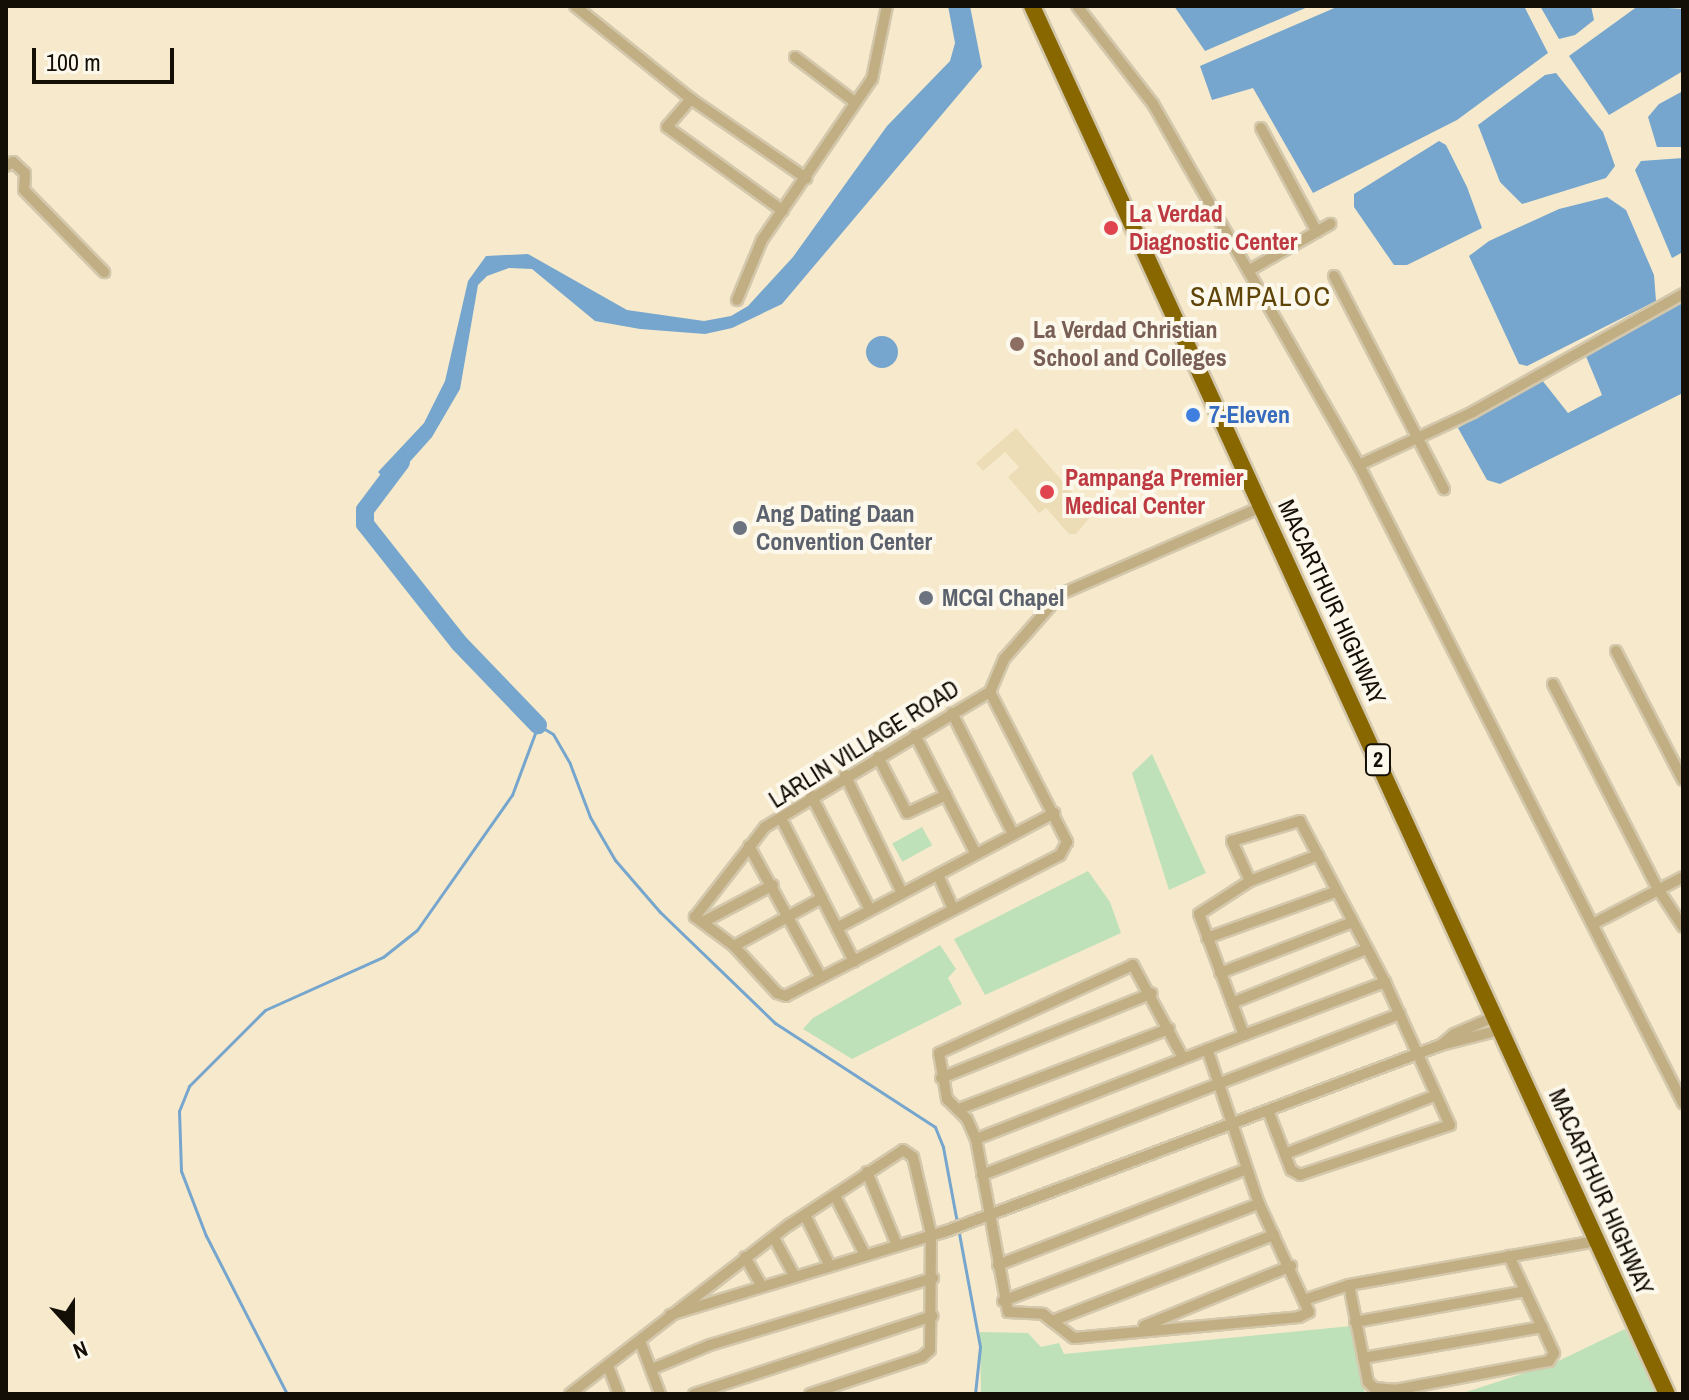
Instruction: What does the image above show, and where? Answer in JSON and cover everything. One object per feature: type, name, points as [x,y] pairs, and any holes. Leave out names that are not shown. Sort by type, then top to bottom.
[{"type":"highway","name":"MACARTHUR HIGHWAY","points":[[1032,6],[1667,1394]]},
{"type":"street","points":[[575,6],[691,99],[806,178]]},
{"type":"street","points":[[737,300],[762,240],[872,79],[887,6]]},
{"type":"street","points":[[1077,6],[1153,104],[1359,465],[1595,923],[1683,1103]]},
{"type":"street","points":[[795,57],[856,103]]},
{"type":"street","points":[[691,99],[667,127],[783,211]]},
{"type":"street","points":[[1261,128],[1317,232]]},
{"type":"street","points":[[6,166],[13,162],[25,173],[24,190],[104,272]]},
{"type":"street","points":[[1248,271],[1330,224]]},
{"type":"street","points":[[1334,276],[1444,489]]},
{"type":"street","points":[[1359,465],[1519,388],[1683,294]]},
{"type":"street","name":"LARLIN VILLAGE ROAD","points":[[703,922],[695,917],[749,846],[811,795],[990,692],[1004,659],[1061,594],[1261,507]]},
{"type":"street","points":[[1616,651],[1683,780]]},
{"type":"street","points":[[1553,684],[1658,889],[1683,927]]},
{"type":"street","points":[[773,885],[703,922],[734,946],[780,996],[1060,855],[1067,842],[990,692]]},
{"type":"street","points":[[952,713],[1013,834]]},
{"type":"street","points":[[915,735],[976,854]]},
{"type":"street","points":[[878,757],[907,813],[946,795]]},
{"type":"street","points":[[845,775],[902,893]]},
{"type":"street","points":[[811,795],[870,910]]},
{"type":"street","points":[[837,928],[1054,813]]},
{"type":"street","points":[[781,818],[854,961]]},
{"type":"street","points":[[1250,881],[1232,847],[1236,838],[1300,821],[1364,950],[1385,982],[1449,1120],[1445,1129],[1300,1175],[1291,1170],[1269,1113]]},
{"type":"street","points":[[749,846],[821,978]]},
{"type":"street","points":[[1244,1035],[1207,938],[1200,911],[1250,881],[1318,855]]},
{"type":"street","points":[[938,875],[953,908]]},
{"type":"street","points":[[1595,923],[1683,877]]},
{"type":"street","points":[[1207,938],[1335,892]]},
{"type":"street","points":[[734,946],[822,898]]},
{"type":"street","points":[[1220,973],[1350,923]]},
{"type":"street","points":[[1232,1003],[1364,950]]},
{"type":"street","points":[[1183,1058],[1138,967],[1128,967],[943,1048],[938,1055],[947,1099],[959,1109],[976,1139],[987,1217],[1003,1301],[1008,1312],[1038,1312],[1074,1338],[1299,1317],[1309,1312],[1307,1299],[1259,1204],[1207,1049]]},
{"type":"street","points":[[976,1139],[1385,982]]},
{"type":"street","points":[[941,1078],[1152,993]]},
{"type":"street","points":[[982,1175],[1400,1014]]},
{"type":"street","points":[[670,1315],[987,1217],[1269,1113],[1441,1045],[1454,1034],[1497,1023]]},
{"type":"street","points":[[959,1109],[1169,1029]]},
{"type":"street","points":[[1285,1154],[1436,1095]]},
{"type":"street","points":[[578,1392],[745,1257],[897,1151],[913,1157],[931,1234],[933,1316],[930,1350],[922,1357],[810,1394]]},
{"type":"street","points":[[998,1265],[1247,1169]]},
{"type":"street","points":[[867,1172],[897,1245]]},
{"type":"street","points":[[835,1196],[865,1255]]},
{"type":"street","points":[[1003,1301],[1259,1204]]},
{"type":"street","points":[[805,1215],[830,1266]]},
{"type":"street","points":[[1052,1321],[1274,1235]]},
{"type":"street","points":[[774,1238],[795,1277]]},
{"type":"street","points":[[1307,1299],[1349,1285],[1596,1241]]},
{"type":"street","points":[[1349,1285],[1369,1386],[1395,1390],[1549,1361],[1554,1353],[1509,1256]]},
{"type":"street","points":[[745,1257],[762,1287]]},
{"type":"street","points":[[1135,1330],[1291,1266]]},
{"type":"street","points":[[652,1369],[710,1345],[933,1278]]},
{"type":"street","points":[[1355,1322],[1525,1291]]},
{"type":"street","points":[[694,1394],[933,1316]]},
{"type":"street","points":[[1363,1358],[1542,1327]]},
{"type":"street","points":[[640,1341],[660,1394]]},
{"type":"street","points":[[608,1366],[619,1394]]},
{"type":"shaded area","name":"Pampanga Premier Medical Center","points":[[1016,428],[1092,515],[1076,534],[1069,534],[1046,508],[1039,513],[1008,477],[1019,467],[1005,452],[983,471],[976,463]]},
{"type":"green space","points":[[1152,754],[1206,873],[1169,890],[1132,773]]},
{"type":"green space","points":[[922,827],[932,845],[902,862],[892,843]]},
{"type":"green space","points":[[1088,871],[1110,902],[1121,933],[985,995],[954,939]]},
{"type":"green space","points":[[940,945],[956,969],[948,978],[962,1004],[852,1059],[803,1029],[813,1018]]},
{"type":"green space","points":[[1351,1326],[1365,1394],[981,1394],[980,1332],[1028,1333],[1041,1347],[1059,1343],[1064,1354]]},
{"type":"green space","points":[[1625,1329],[1656,1394],[1460,1394],[1552,1364]]},
{"type":"water","points":[[948,6],[970,6],[982,67],[782,304],[732,328],[705,334],[640,329],[595,321],[532,269],[509,268],[487,276],[478,285],[460,389],[432,437],[390,484],[378,472],[424,423],[445,381],[468,281],[486,256],[528,254],[627,310],[704,321],[731,316],[748,306],[793,257],[887,126],[950,61],[955,43]]},
{"type":"water","points":[[1174,6],[1310,6],[1205,51]]},
{"type":"water","points":[[1339,6],[1524,6],[1548,53],[1457,120],[1313,193],[1253,88],[1212,100],[1200,66]]},
{"type":"water","points":[[1540,6],[1591,6],[1594,20],[1575,35],[1559,39]]},
{"type":"water","points":[[1638,6],[1683,9],[1683,71],[1609,115],[1569,56]]},
{"type":"water","points":[[1556,73],[1603,132],[1615,166],[1606,178],[1522,204],[1500,182],[1478,125],[1545,75]]},
{"type":"water","points":[[1683,91],[1683,147],[1657,147],[1648,117],[1659,104]]},
{"type":"water","points":[[1439,141],[1446,145],[1467,187],[1482,228],[1407,265],[1394,265],[1354,207],[1354,194]]},
{"type":"water","points":[[1683,158],[1683,252],[1672,258],[1635,170],[1641,161]]},
{"type":"water","points":[[1607,197],[1626,210],[1654,275],[1656,301],[1527,366],[1519,364],[1469,256],[1489,241],[1559,209]]},
{"type":"water","points":[[1683,301],[1683,393],[1500,484],[1487,480],[1458,428],[1542,380],[1568,413],[1602,395],[1585,354]]},
{"type":"water","points":[[882,336],[893,341],[898,352],[893,363],[882,368],[871,363],[866,352],[871,341]]},
{"type":"waterway","points":[[401,462],[365,510],[365,524],[459,643],[538,725]]},
{"type":"waterway","points":[[287,1394],[206,1236],[181,1171],[179,1111],[189,1086],[265,1010],[383,957],[417,930],[512,795],[538,725],[553,734],[570,764],[590,817],[615,860],[660,912],[775,1023],[935,1127],[943,1147],[980,1347],[975,1394]]},
{"type":"place","name":"La Verdad Diagnostic Center","points":[[1111,228]]},
{"type":"place","name":"La Verdad Christian School and Colleges","points":[[1017,344]]},
{"type":"place","name":"7-Eleven","points":[[1193,415]]},
{"type":"place","name":"Pampanga Premier Medical Center","points":[[1047,492]]},
{"type":"place","name":"Ang Dating Daan Convention Center","points":[[740,528]]},
{"type":"place","name":"MCGI Chapel","points":[[926,598]]},
{"type":"district","name":"SAMPALOC","points":[[1261,296]]}]
